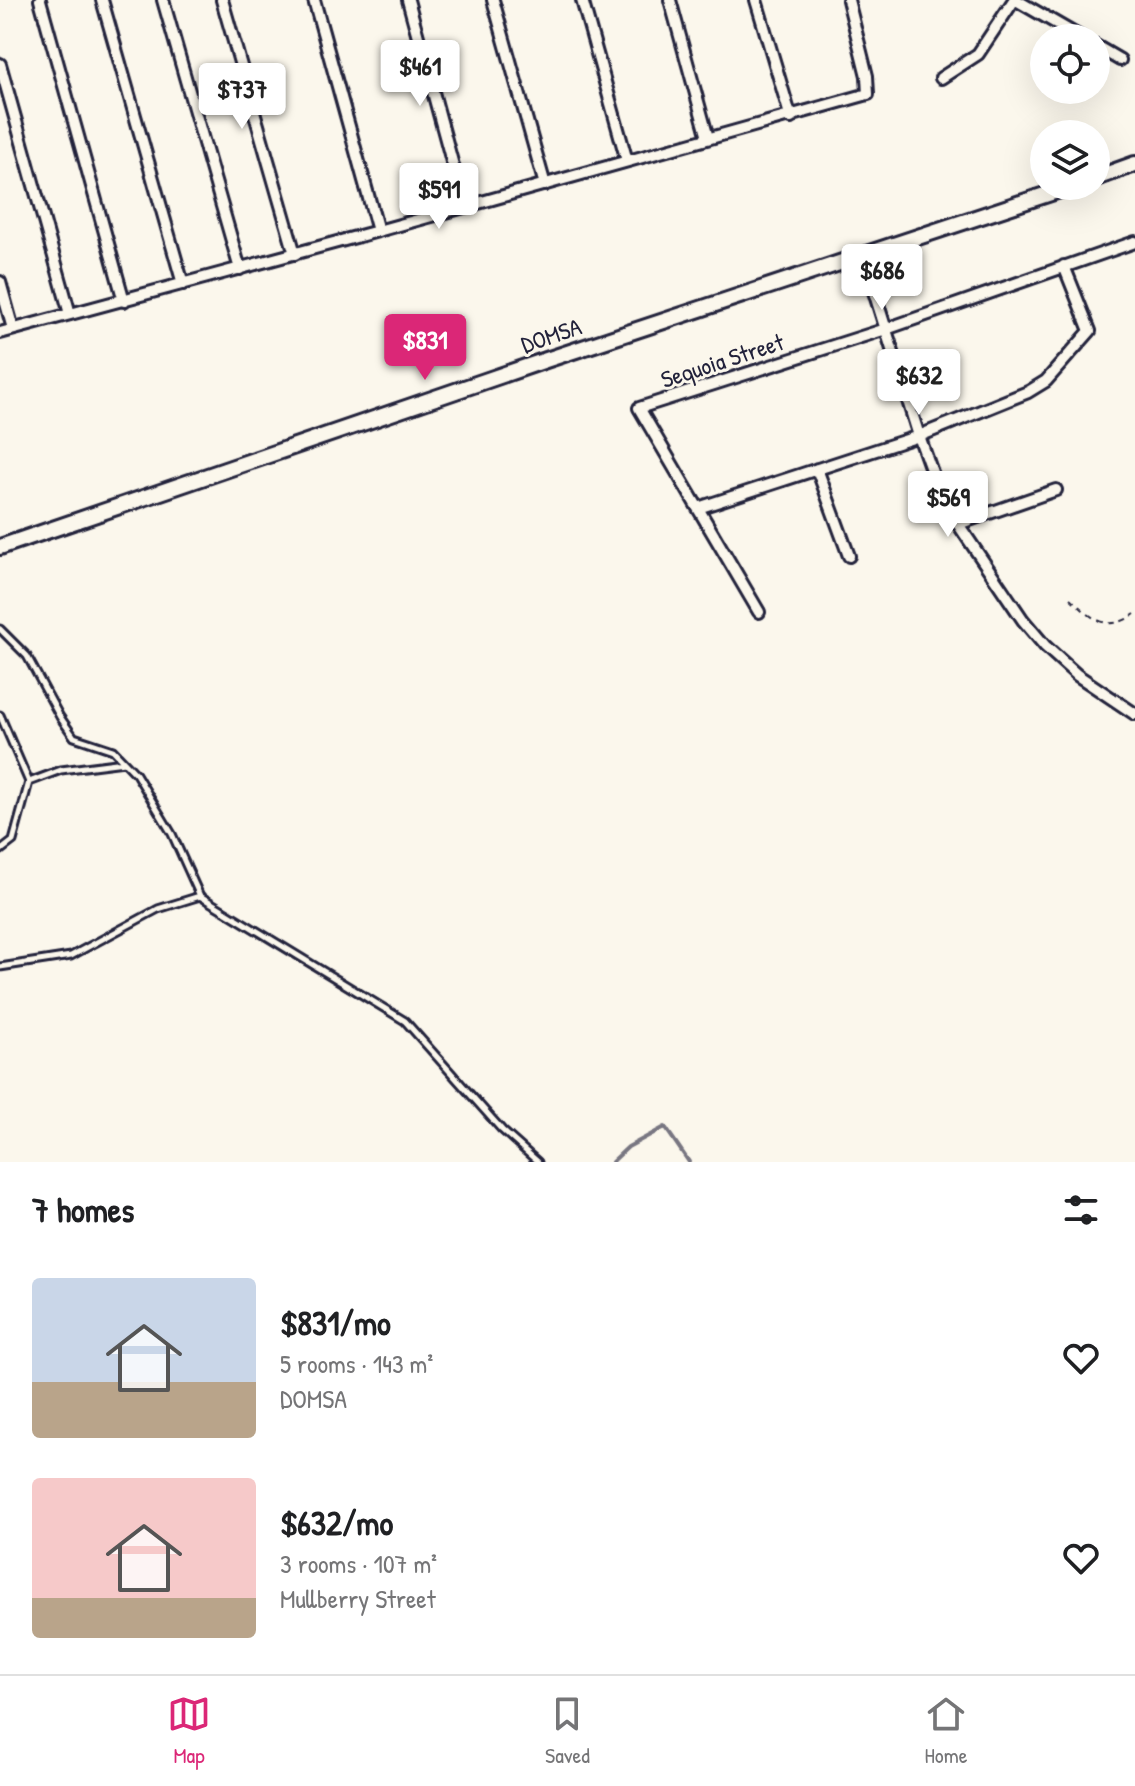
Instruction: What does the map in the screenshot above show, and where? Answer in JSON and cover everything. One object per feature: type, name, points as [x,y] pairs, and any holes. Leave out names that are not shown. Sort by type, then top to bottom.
[{"type":"main road","points":[[1110,173],[1135,164]]},
{"type":"main road","name":"DOMSA","points":[[0,547],[560,355],[1030,200]]},
{"type":"street","points":[[40,0],[124,301]]},
{"type":"street","points":[[102,0],[183,284]]},
{"type":"street","points":[[163,0],[240,269]]},
{"type":"street","points":[[222,0],[295,254]]},
{"type":"street","points":[[314,0],[378,231]]},
{"type":"street","points":[[408,0],[464,206]]},
{"type":"street","points":[[493,0],[545,185]]},
{"type":"street","points":[[582,0],[627,161]]},
{"type":"street","points":[[670,0],[708,138]]},
{"type":"street","points":[[756,0],[791,118]]},
{"type":"street","points":[[0,333],[708,138],[791,118],[868,94],[867,76],[848,0]]},
{"type":"street","points":[[941,78],[978,54],[1015,0],[1057,24]]},
{"type":"street","points":[[1110,54],[1120,60]]},
{"type":"street","points":[[0,64],[70,314]]},
{"type":"street","name":"Sequoia Street","points":[[698,508],[639,408],[886,329],[1135,242]]},
{"type":"street","points":[[863,256],[919,436],[934,478],[958,524],[1023,620],[1045,646],[1077,675],[1135,714]]},
{"type":"street","points":[[759,612],[698,508],[919,436],[1028,392],[1046,381],[1090,331],[1064,266]]},
{"type":"street","points":[[0,282],[13,329]]},
{"type":"street","points":[[817,469],[849,556]]},
{"type":"street","points":[[958,524],[1056,490]]},
{"type":"lane","points":[[0,629],[27,656],[74,737],[113,750],[136,774],[172,834],[200,896],[405,1021],[502,1130],[538,1162]]},
{"type":"lane","points":[[0,715],[29,782],[13,841],[0,851]]},
{"type":"lane","points":[[29,782],[61,770],[124,762]]},
{"type":"lane","points":[[0,967],[71,956],[158,909],[200,896]]},
{"type":"path","points":[[1070,598],[1093,619],[1109,624],[1124,621],[1135,614]]},
{"type":"waterway","points":[[612,1162],[628,1147],[665,1127],[689,1162]]}]
